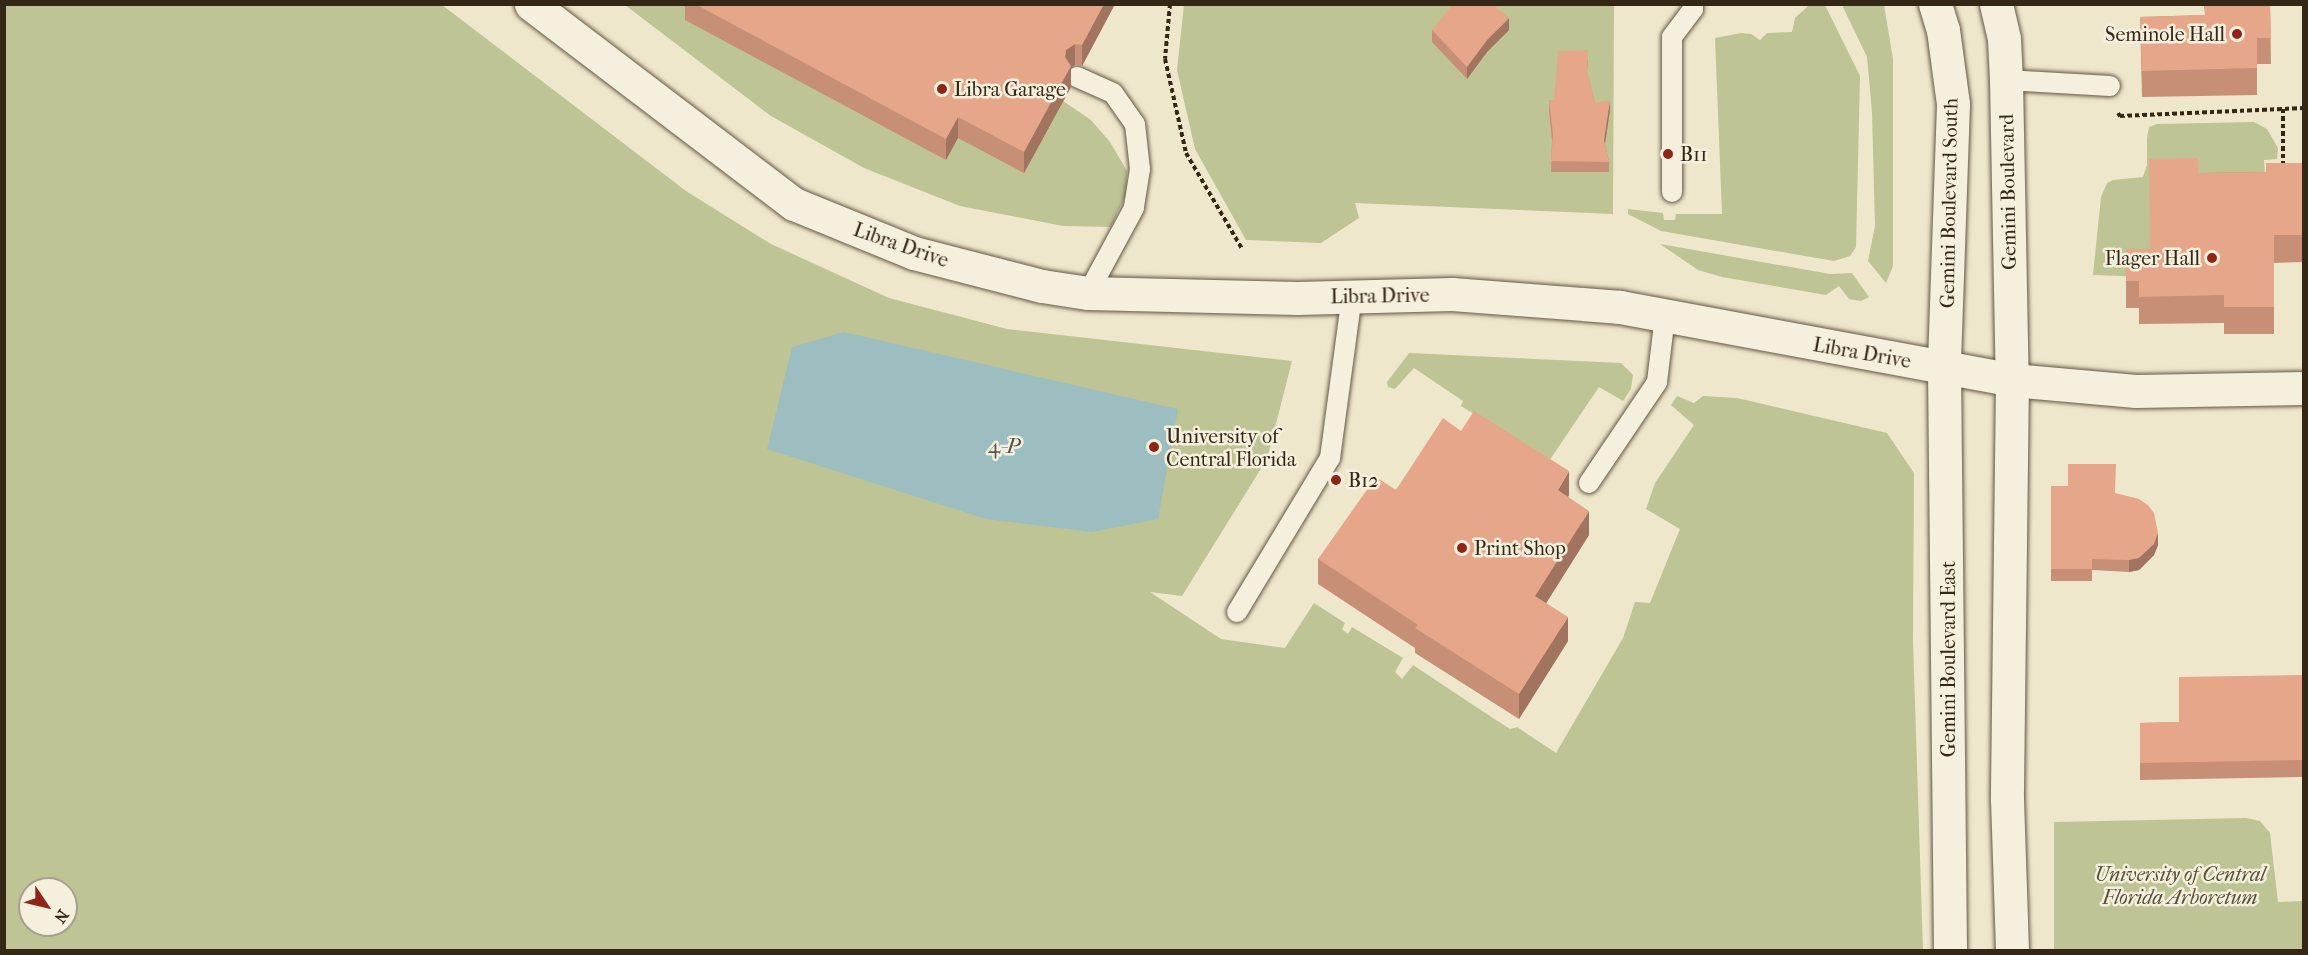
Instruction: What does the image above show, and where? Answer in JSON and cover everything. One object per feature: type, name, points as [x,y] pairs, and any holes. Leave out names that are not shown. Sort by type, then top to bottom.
[{"type":"street","name":"Libra Drive","points":[[531,4],[794,204],[914,253],[1042,286],[1088,293],[1297,298],[1452,294],[1620,307],[2012,380],[2136,390],[2304,388]]},
{"type":"street","name":"Gemini Boulevard South","points":[[1935,4],[1942,30],[1953,104],[1944,367]]},
{"type":"street","name":"Gemini Boulevard","points":[[1996,4],[2004,39],[2006,80],[2012,380]]},
{"type":"street","name":"Gemini Boulevard East","points":[[1944,367],[1950,951]]},
{"type":"street","points":[[2012,380],[2007,799],[2012,951]]},
{"type":"lane","points":[[1672,192],[1672,37],[1693,7]]},
{"type":"lane","points":[[1077,77],[1113,93],[1135,124],[1140,169],[1134,208],[1088,293]]},
{"type":"lane","points":[[2006,80],[2110,86]]},
{"type":"lane","points":[[1236,612],[1330,458],[1352,296]]},
{"type":"lane","points":[[1589,483],[1657,382],[1665,316]]},
{"type":"path","points":[[1170,4],[1165,59],[1186,153],[1242,249]]},
{"type":"path","points":[[2086,84],[2120,116],[2304,108]]},
{"type":"path","points":[[2283,109],[2283,168]]},
{"type":"green space","points":[[5,5],[442,5],[686,191],[771,244],[889,298],[1007,329],[1292,361],[1267,459],[1182,596],[1150,592],[1221,639],[1285,648],[1314,603],[1345,623],[1342,629],[1348,634],[1352,627],[1403,658],[1395,672],[1402,679],[1413,665],[1510,729],[1517,727],[1556,753],[1623,638],[1635,602],[1650,603],[1680,529],[1646,509],[1655,483],[1694,425],[1671,405],[1677,396],[1694,403],[1703,396],[1737,398],[1887,433],[1914,473],[1913,641],[1923,950],[5,950]]},
{"type":"green space","points":[[625,5],[694,5],[946,160],[958,138],[1063,101],[1091,120],[1110,142],[1127,171],[1126,194],[1111,227],[1063,226],[960,206],[864,168],[771,116]]},
{"type":"green space","points":[[1184,5],[1614,5],[1613,214],[1355,203],[1359,218],[1321,243],[1246,240],[1195,149],[1177,70]]},
{"type":"green space","points":[[1809,5],[1825,5],[1860,76],[1856,247],[1850,256],[1834,261],[1661,231],[1628,214],[1628,209],[1663,213],[1664,220],[1675,220],[1676,214],[1722,214],[1715,38],[1741,33],[1751,34],[1760,40],[1767,33],[1792,32],[1795,18]]},
{"type":"green space","points":[[1842,5],[1884,5],[1893,59],[1893,266],[1886,283],[1868,261],[1875,226],[1872,112],[1867,57]]},
{"type":"green space","points":[[2254,122],[2267,129],[2278,148],[2277,159],[2264,160],[2266,191],[2150,277],[2093,275],[2101,197],[2107,183],[2113,180],[2143,177],[2147,165],[2149,127],[2157,124]]},
{"type":"green space","points":[[1660,244],[1830,274],[1852,273],[1869,297],[1861,301],[1849,299],[1839,286],[1826,295],[1722,277],[1698,270]]},
{"type":"green space","points":[[1409,353],[1621,363],[1633,375],[1631,389],[1623,401],[1599,387],[1549,461],[1461,406],[1463,401],[1414,368],[1395,389],[1388,387],[1387,382]]},
{"type":"green space","name":"University of Central Florida Arboretum","points":[[2246,818],[2260,821],[2270,833],[2278,902],[2303,901],[2303,950],[2054,950],[2054,822]]},
{"type":"water","name":"4-P","points":[[844,332],[1178,409],[1158,519],[1092,532],[986,519],[767,449],[792,347]]},
{"type":"building","name":"Libra Garage","points":[[695,4],[1104,4],[1082,45],[1075,44],[1066,50],[1065,57],[1071,66],[1024,152],[958,117],[946,139]]},
{"type":"building","points":[[1453,4],[1493,4],[1509,18],[1487,40],[1467,67],[1432,30]]},
{"type":"building","points":[[2205,4],[2270,4],[2271,38],[2257,38],[2257,68],[2142,71],[2140,17],[2205,15]]},
{"type":"building","points":[[1588,50],[1587,69],[1595,103],[1610,100],[1604,140],[1609,162],[1551,161],[1553,134],[1549,100],[1554,101],[1558,51]]},
{"type":"building","name":"Flager Hall","points":[[2198,158],[2198,173],[2266,172],[2266,163],[2304,163],[2304,235],[2274,235],[2274,307],[2224,307],[2224,295],[2139,297],[2139,281],[2126,281],[2126,249],[2150,249],[2149,159]]},
{"type":"building","name":"Print Shop","points":[[1474,411],[1569,471],[1558,490],[1589,511],[1535,596],[1568,617],[1519,694],[1415,628],[1418,625],[1318,559],[1376,477],[1396,490],[1443,418],[1461,431]]},
{"type":"building","points":[[2068,464],[2116,464],[2115,493],[2139,499],[2148,505],[2154,513],[2158,533],[2154,544],[2139,558],[2092,559],[2092,569],[2051,569],[2051,486],[2068,486]]},
{"type":"building","points":[[2304,675],[2303,760],[2140,763],[2140,723],[2179,722],[2179,677]]},
{"type":"place","name":"Seminole Hall","points":[[2237,34]]},
{"type":"place","name":"Libra Garage","points":[[942,89]]},
{"type":"place","name":"B11","points":[[1668,154]]},
{"type":"place","name":"Flager Hall","points":[[2212,258]]},
{"type":"place","name":"University of Central Florida","points":[[1154,447]]},
{"type":"place","name":"B12","points":[[1336,480]]},
{"type":"place","name":"Print Shop","points":[[1462,548]]}]
